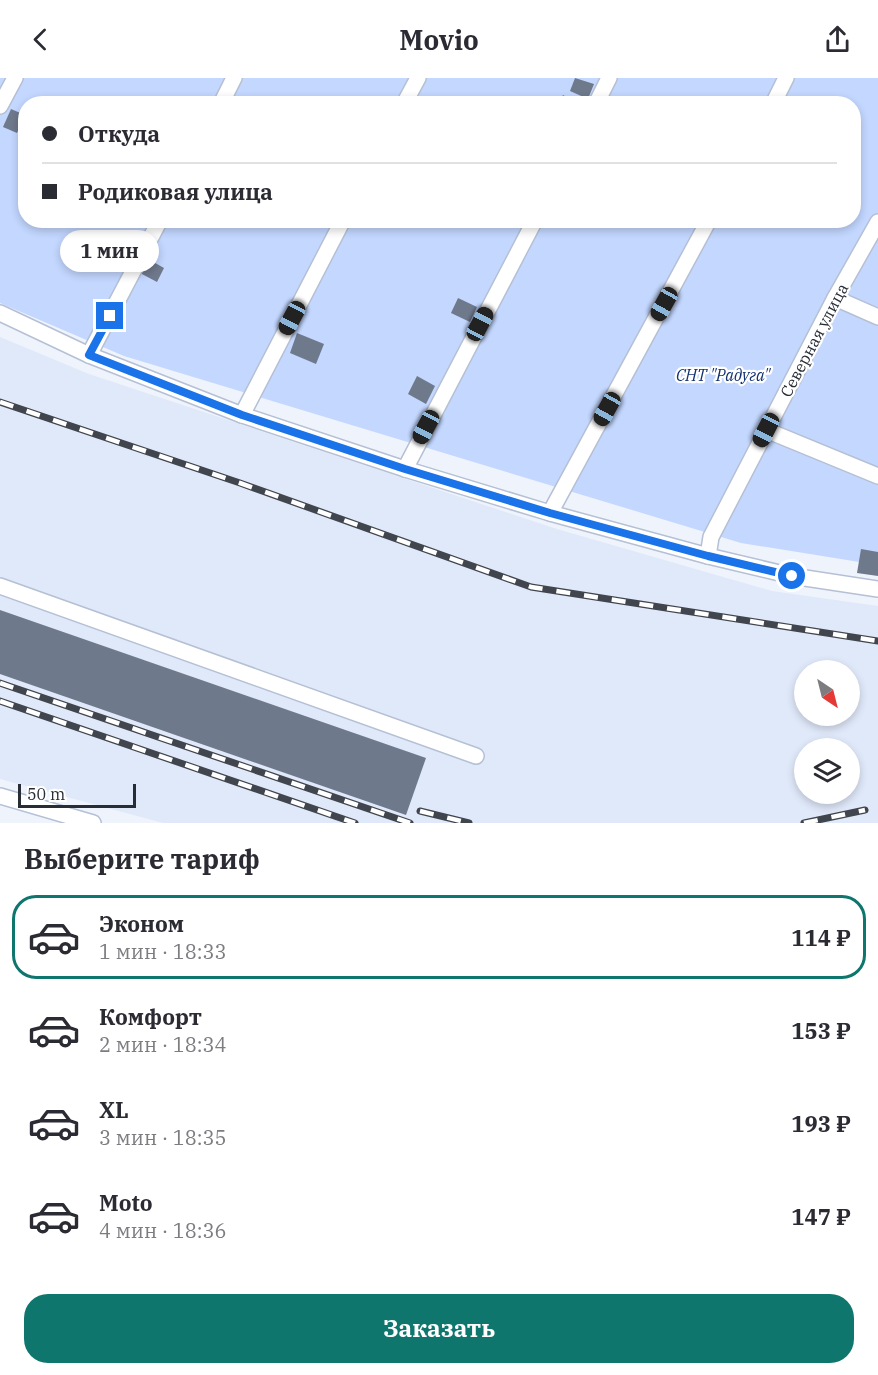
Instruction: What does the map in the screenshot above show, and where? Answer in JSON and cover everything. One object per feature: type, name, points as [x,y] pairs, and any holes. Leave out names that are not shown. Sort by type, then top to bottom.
[{"type":"street","points":[[0,106],[15,78]]},
{"type":"street","points":[[225,96],[234,78]]},
{"type":"street","points":[[408,96],[417,78]]},
{"type":"street","points":[[600,96],[609,78]]},
{"type":"street","points":[[777,96],[786,78]]},
{"type":"street","name":"Северная улица","points":[[708,556],[711,537],[835,298],[878,222]]},
{"type":"street","points":[[89,355],[156,228]]},
{"type":"street","points":[[242,415],[339,228]]},
{"type":"street","points":[[405,469],[531,228]]},
{"type":"street","points":[[550,513],[705,228]]},
{"type":"street","points":[[835,298],[878,317]]},
{"type":"street","points":[[0,313],[89,355],[242,415],[405,469],[550,513],[708,556],[792,576],[878,590]]},
{"type":"street","points":[[766,430],[878,476]]},
{"type":"street","points":[[0,586],[476,756]]},
{"type":"street","points":[[0,796],[93,823]]},
{"type":"shaded area","points":[[0,337],[89,374],[557,529],[772,591],[878,606],[878,823],[163,823],[0,779]]},
{"type":"green space","name":"СНТ \"Радуга\"","points":[[0,78],[878,78],[878,565],[741,543],[124,356],[0,303]]},
{"type":"building","points":[[575,78],[594,84],[589,96],[581,96],[570,91]]},
{"type":"building","points":[[11,109],[18,112],[17,133],[3,127]]},
{"type":"building","points":[[148,259],[164,268],[157,282],[140,273]]},
{"type":"building","points":[[458,298],[477,307],[470,322],[451,313]]},
{"type":"building","points":[[297,333],[324,344],[316,364],[290,353]]},
{"type":"building","points":[[417,376],[435,386],[426,404],[408,394]]},
{"type":"building","points":[[861,549],[878,552],[878,576],[857,573]]},
{"type":"building","points":[[0,610],[426,758],[406,815],[0,674]]},
{"type":"railway","points":[[0,402],[240,483],[531,587],[878,641]]},
{"type":"railway","points":[[0,683],[410,823]]},
{"type":"railway","points":[[0,701],[355,823]]},
{"type":"railway","points":[[804,823],[865,810]]},
{"type":"railway","points":[[420,811],[469,823]]},
{"type":"route","points":[[110,316],[89,355],[242,415],[405,469],[550,513],[708,556],[792,576]]}]
